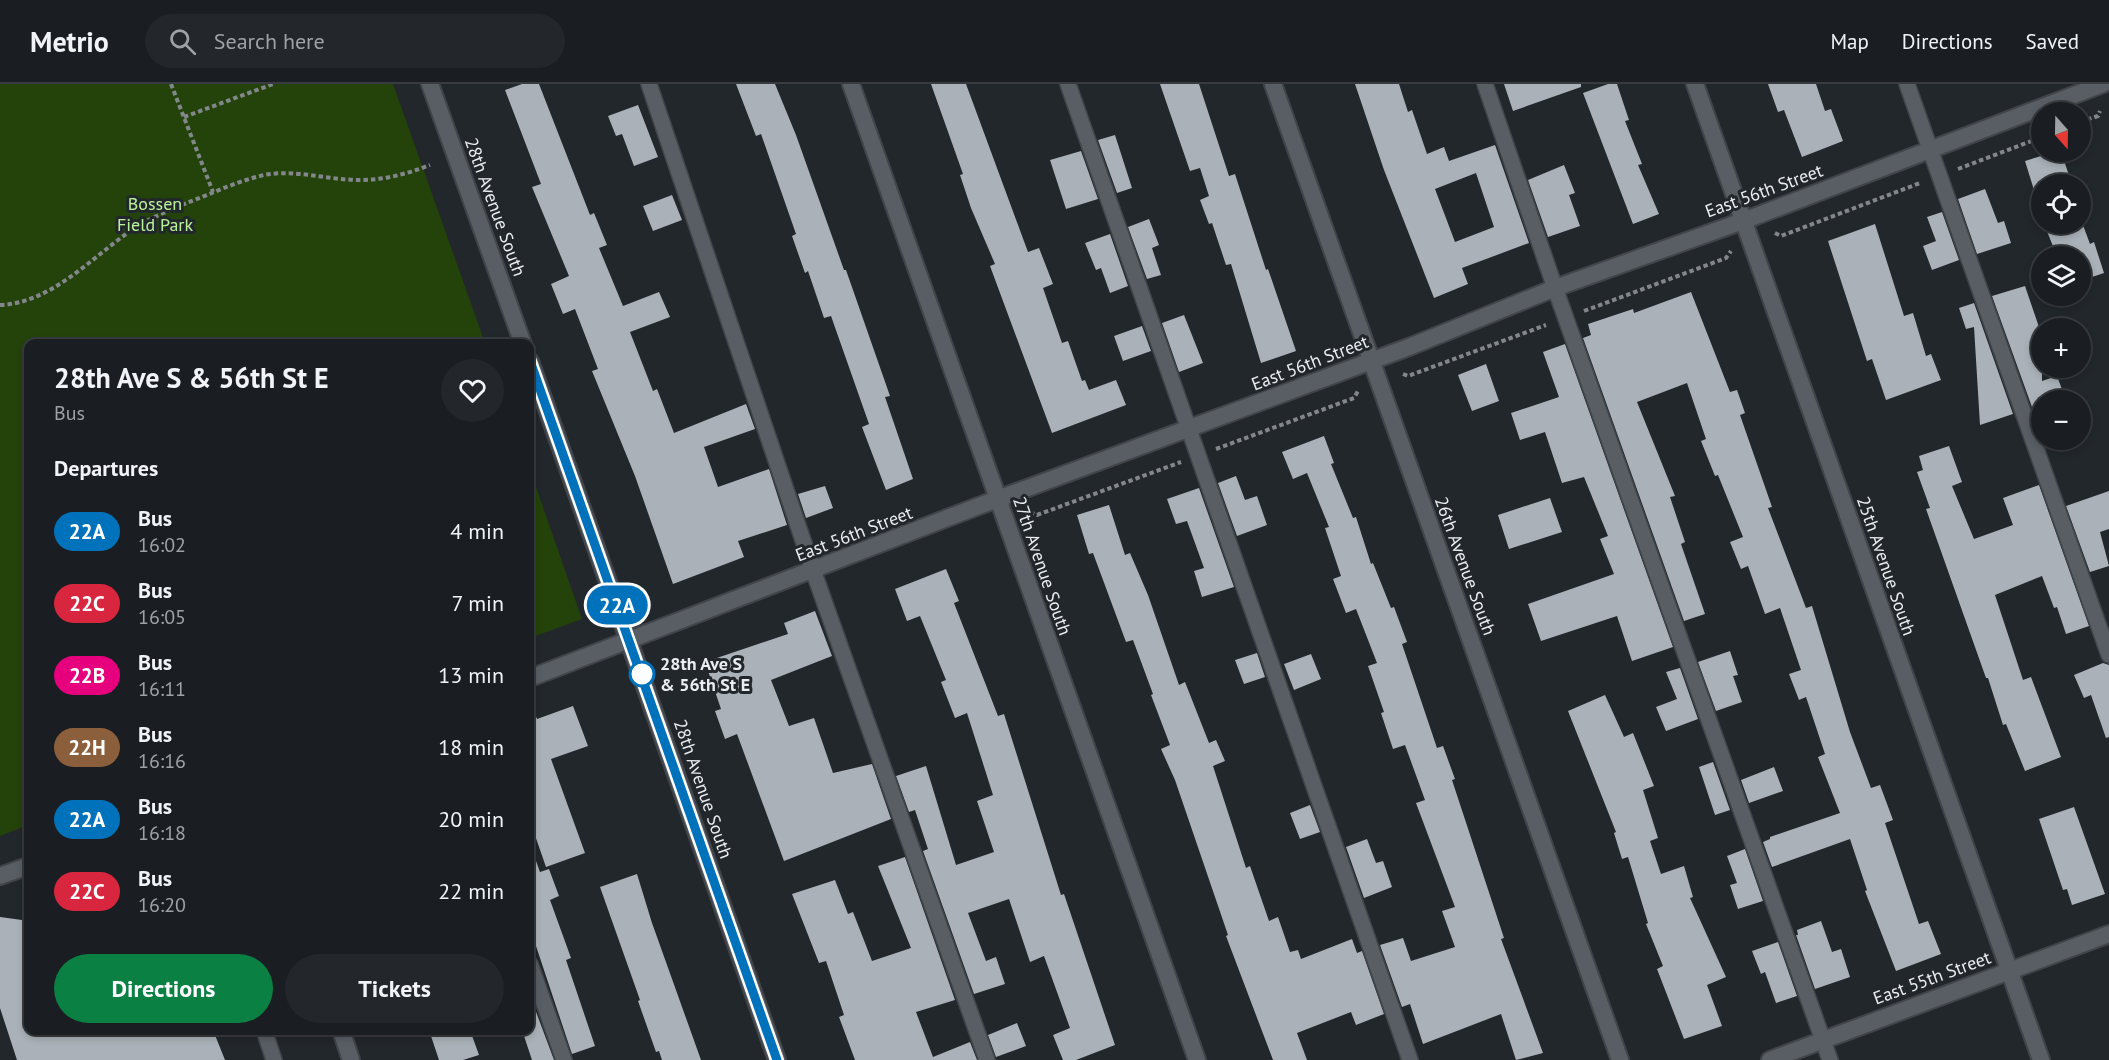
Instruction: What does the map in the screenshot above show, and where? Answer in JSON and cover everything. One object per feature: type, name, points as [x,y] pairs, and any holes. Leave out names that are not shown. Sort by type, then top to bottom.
[{"type":"street","name":"28th Avenue South","points":[[430,84],[521,339]]},
{"type":"street","name":"27th Avenue South","points":[[851,84],[1197,1060]]},
{"type":"street","name":"26th Avenue South","points":[[1273,84],[1620,1060]]},
{"type":"street","name":"25th Avenue South","points":[[1695,84],[2041,1060]]},
{"type":"street","name":"East 56th Street","points":[[534,677],[1555,288],[1743,221],[2103,84]]},
{"type":"street","name":"28th Avenue South","points":[[534,372],[777,1060]]},
{"type":"street","points":[[0,876],[24,867]]},
{"type":"street","name":"East 55th Street","points":[[1770,1060],[2109,934]]},
{"type":"street","points":[[343,1035],[351,1060]]},
{"type":"lane","points":[[649,84],[813,570],[987,1060]]},
{"type":"lane","points":[[1068,84],[1410,1060]]},
{"type":"lane","points":[[1485,84],[1555,288],[1830,1060]]},
{"type":"lane","points":[[1907,84],[2109,655]]},
{"type":"lane","points":[[534,975],[564,1060]]},
{"type":"lane","points":[[266,1035],[274,1060]]},
{"type":"path","points":[[171,84],[213,192]]},
{"type":"path","points":[[184,117],[273,84]]},
{"type":"path","points":[[2091,118],[2098,116],[2100,111]]},
{"type":"path","points":[[1775,233],[1781,236],[2031,141]]},
{"type":"path","points":[[0,305],[13,304],[45,292],[84,267],[131,230],[213,192],[264,175],[312,175],[359,180],[400,176],[430,165]]},
{"type":"green space","name":"Bossen Field Park","points":[[0,84],[393,84],[484,339],[24,339],[24,827],[0,836]]},
{"type":"green space","points":[[534,481],[582,619],[534,637]]},
{"type":"building","points":[[522,84],[539,84],[590,215],[594,213],[607,245],[599,248],[623,306],[659,292],[670,317],[630,332],[653,391],[657,389],[674,433],[746,404],[755,429],[704,447],[718,487],[769,469],[787,525],[738,541],[744,557],[673,584],[635,476],[592,371],[598,369],[575,309],[563,314],[551,284],[569,276],[532,187],[541,184],[505,90]]},
{"type":"building","points":[[736,84],[775,84],[796,135],[844,270],[846,270],[890,396],[885,397],[913,479],[886,490],[862,427],[869,424],[831,316],[824,318],[808,271],[805,273],[792,236],[796,234],[761,134],[756,136]]},
{"type":"building","points":[[931,84],[966,84],[1028,252],[1039,248],[1053,284],[1043,288],[1062,343],[1068,341],[1082,381],[1085,380],[1089,390],[1116,380],[1126,405],[1052,433],[990,266],[995,264],[971,208],[960,175],[963,174]]},
{"type":"building","points":[[1160,84],[1199,84],[1229,176],[1235,174],[1266,270],[1268,269],[1296,351],[1261,363],[1231,264],[1226,265],[1212,223],[1209,224],[1200,200],[1209,196],[1200,168],[1190,171]]},
{"type":"building","points":[[1355,84],[1399,84],[1408,112],[1412,110],[1427,154],[1444,147],[1449,161],[1495,145],[1529,243],[1462,268],[1468,284],[1434,298],[1384,170]],"holes":[[[1476,173],[1494,227],[1455,242],[1435,189]]]},
{"type":"building","points":[[1504,84],[1581,84],[1581,87],[1513,111]]},
{"type":"building","points":[[1608,84],[1617,84],[1629,120],[1625,121],[1642,164],[1638,165],[1659,214],[1633,224],[1583,93]]},
{"type":"building","points":[[1768,84],[1816,84],[1825,111],[1831,109],[1843,141],[1802,157],[1784,110],[1778,112]]},
{"type":"building","points":[[638,105],[658,157],[634,166],[622,134],[616,136],[608,116]]},
{"type":"building","points":[[1115,135],[1132,188],[1117,193],[1098,140]]},
{"type":"building","points":[[1081,151],[1098,199],[1066,209],[1050,160]]},
{"type":"building","points":[[2031,159],[2031,162],[2064,162],[2069,174],[2031,174],[2031,180],[2025,161]]},
{"type":"building","points":[[1564,165],[1575,193],[1569,195],[1580,226],[1548,237],[1528,180]]},
{"type":"building","points":[[1985,189],[1998,223],[2004,221],[2011,243],[1977,254],[1958,199]]},
{"type":"building","points":[[672,195],[682,220],[653,231],[643,206]]},
{"type":"building","points":[[1942,212],[1959,260],[1932,270],[1923,246],[1936,241],[1927,217]]},
{"type":"building","points":[[1149,219],[1159,245],[1152,248],[1161,275],[1147,279],[1128,227]]},
{"type":"building","points":[[1875,224],[1904,316],[1913,313],[1926,356],[1931,354],[1941,380],[1886,400],[1872,359],[1867,361],[1828,241]]},
{"type":"building","points":[[1110,234],[1128,286],[1110,293],[1101,268],[1096,270],[1085,243]]},
{"type":"building","points":[[2048,234],[2086,234],[2090,244],[2094,242],[2104,273],[2091,277],[2091,246],[2053,246]]},
{"type":"building","points":[[2025,286],[2036,318],[2031,318],[2031,378],[2042,378],[2042,381],[2058,378],[2062,390],[2031,390],[2031,404],[1992,296]]},
{"type":"building","points":[[1691,292],[1730,392],[1737,390],[1745,413],[1740,415],[1772,507],[1768,508],[1806,608],[1812,606],[1850,732],[1871,788],[1880,785],[1893,820],[1885,823],[1919,924],[1928,921],[1941,954],[1896,971],[1865,891],[1867,890],[1850,839],[1772,867],[1763,842],[1770,837],[1840,813],[1818,757],[1825,754],[1806,697],[1799,700],[1789,674],[1801,670],[1780,608],[1765,614],[1748,566],[1741,569],[1730,542],[1743,537],[1718,475],[1715,476],[1701,441],[1706,439],[1687,383],[1637,402],[1675,496],[1670,497],[1685,542],[1681,544],[1705,614],[1684,621],[1583,338],[1591,335],[1588,324],[1633,309],[1634,313]]},
{"type":"building","points":[[1974,303],[2013,414],[1980,425],[1974,327],[1966,329],[1959,308]]},
{"type":"building","points":[[1184,315],[1203,363],[1179,372],[1162,323]]},
{"type":"building","points":[[1142,326],[1151,351],[1123,361],[1114,336]]},
{"type":"building","points":[[1565,344],[1673,647],[1632,661],[1617,616],[1541,641],[1528,604],[1614,574],[1600,539],[1608,536],[1584,477],[1562,483],[1545,432],[1520,440],[1511,413],[1559,397],[1543,352]]},
{"type":"building","points":[[1486,364],[1499,401],[1472,411],[1458,375]]},
{"type":"building","points":[[1324,436],[1334,463],[1331,464],[1353,518],[1356,517],[1371,564],[1373,563],[1391,608],[1394,607],[1407,642],[1402,644],[1437,748],[1443,746],[1455,779],[1452,780],[1504,938],[1501,939],[1543,1053],[1516,1060],[1501,1014],[1423,1044],[1410,1004],[1402,1007],[1380,945],[1403,938],[1411,961],[1455,947],[1442,911],[1455,907],[1416,803],[1425,800],[1405,745],[1393,749],[1381,713],[1384,712],[1368,666],[1377,663],[1356,609],[1346,613],[1333,579],[1341,576],[1325,528],[1329,527],[1307,473],[1293,479],[1282,452]]},
{"type":"building","points":[[1949,446],[1962,482],[1952,486],[1974,539],[2013,525],[2003,498],[2039,485],[2089,626],[2066,634],[2057,607],[2054,608],[2042,576],[1995,595],[2023,680],[2031,677],[2061,757],[2025,771],[2006,724],[2003,725],[1988,678],[1986,678],[1926,509],[1930,508],[1917,472],[1923,470],[1919,456]]},
{"type":"building","points":[[1236,476],[1245,500],[1257,496],[1267,525],[1237,536],[1218,483]]},
{"type":"building","points":[[825,486],[833,508],[806,518],[798,494]]},
{"type":"building","points":[[1199,488],[1234,587],[1202,597],[1194,571],[1204,568],[1187,521],[1176,524],[1167,499]]},
{"type":"building","points":[[2109,491],[2109,529],[2100,532],[2109,566],[2090,572],[2066,506]]},
{"type":"building","points":[[1550,498],[1562,532],[1509,549],[1498,515]]},
{"type":"building","points":[[1109,505],[1125,555],[1130,553],[1148,595],[1179,685],[1185,682],[1209,743],[1216,740],[1225,761],[1213,766],[1246,868],[1250,866],[1269,921],[1278,917],[1290,952],[1298,950],[1301,959],[1352,939],[1357,953],[1362,951],[1384,1014],[1356,1025],[1351,1012],[1297,1033],[1307,1060],[1273,1060],[1226,936],[1228,935],[1175,780],[1161,749],[1170,745],[1151,695],[1153,694],[1133,640],[1126,642],[1093,553],[1089,554],[1077,515]]},
{"type":"building","points":[[946,569],[959,601],[954,603],[998,716],[1004,714],[1061,895],[1064,894],[1115,1045],[1076,1060],[1063,1060],[1053,1035],[1070,1028],[1044,956],[1030,962],[1009,899],[968,913],[986,961],[996,957],[1005,984],[974,994],[923,851],[928,849],[915,810],[909,812],[896,776],[926,766],[956,865],[994,852],[977,801],[993,795],[967,713],[955,718],[941,682],[946,680],[920,616],[907,621],[895,589]]},
{"type":"building","points":[[815,611],[832,656],[771,680],[789,726],[814,718],[833,773],[872,764],[891,819],[784,861],[737,734],[725,739],[715,711],[721,709],[705,662],[788,634],[784,623]]},
{"type":"building","points":[[1730,651],[1738,675],[1733,676],[1742,702],[1716,711],[1698,662]]},
{"type":"building","points":[[1257,653],[1265,677],[1244,684],[1235,660]]},
{"type":"building","points":[[1311,654],[1321,679],[1294,690],[1284,664]]},
{"type":"building","points":[[2103,663],[2109,665],[2109,737],[2106,738],[2091,695],[2084,698],[2074,675]]},
{"type":"building","points":[[1680,668],[1698,719],[1666,731],[1656,707],[1677,699],[1666,672]]},
{"type":"building","points":[[1605,695],[1624,737],[1633,733],[1654,786],[1643,790],[1658,838],[1650,841],[1661,874],[1684,866],[1693,897],[1690,898],[1726,977],[1707,985],[1722,1026],[1684,1039],[1657,969],[1663,966],[1646,924],[1648,923],[1628,857],[1622,859],[1614,833],[1616,832],[1568,711]]},
{"type":"building","points":[[573,706],[588,746],[551,759],[585,853],[546,867],[534,832],[534,712],[537,719]]},
{"type":"building","points":[[1713,762],[1730,810],[1715,815],[1699,767]]},
{"type":"building","points":[[1774,767],[1783,791],[1749,803],[1741,780]]},
{"type":"building","points":[[1310,805],[1320,832],[1300,839],[1290,813]]},
{"type":"building","points":[[2074,807],[2105,894],[2072,905],[2067,889],[2063,890],[2039,819]]},
{"type":"building","points":[[1367,839],[1376,863],[1383,861],[1392,887],[1364,898],[1346,847]]},
{"type":"building","points":[[1745,849],[1763,901],[1738,909],[1730,885],[1737,883],[1727,856]]},
{"type":"building","points":[[534,856],[540,872],[549,869],[559,896],[550,900],[571,958],[566,960],[595,1046],[572,1054],[534,940]]},
{"type":"building","points":[[905,857],[955,1000],[916,1012],[933,1057],[970,1042],[977,1060],[855,1060],[839,1017],[844,1015],[826,961],[819,963],[792,894],[835,880],[848,914],[853,912],[872,961],[911,948],[878,866]]},
{"type":"building","points":[[637,874],[701,1060],[662,1060],[659,1051],[656,1052],[638,1001],[640,1000],[600,887]]},
{"type":"building","points":[[0,917],[22,920],[24,923],[24,1035],[215,1035],[225,1060],[17,1060],[0,1008]]},
{"type":"building","points":[[1821,921],[1832,952],[1841,949],[1850,977],[1815,989],[1796,935],[1798,935],[1797,930]]},
{"type":"building","points":[[1778,942],[1797,996],[1776,1003],[1765,972],[1761,974],[1752,951]]},
{"type":"building","points":[[534,1009],[554,1060],[532,1060],[524,1035],[534,1035]]},
{"type":"building","points":[[1017,1023],[1026,1046],[996,1057],[988,1035]]},
{"type":"building","points":[[431,1035],[472,1035],[479,1055],[463,1060],[439,1060]]},
{"type":"bus line","name":"22A","points":[[534,372],[777,1060]]},
{"type":"place","name":"28th Ave S & 56th St E","points":[[642,674]]}]
